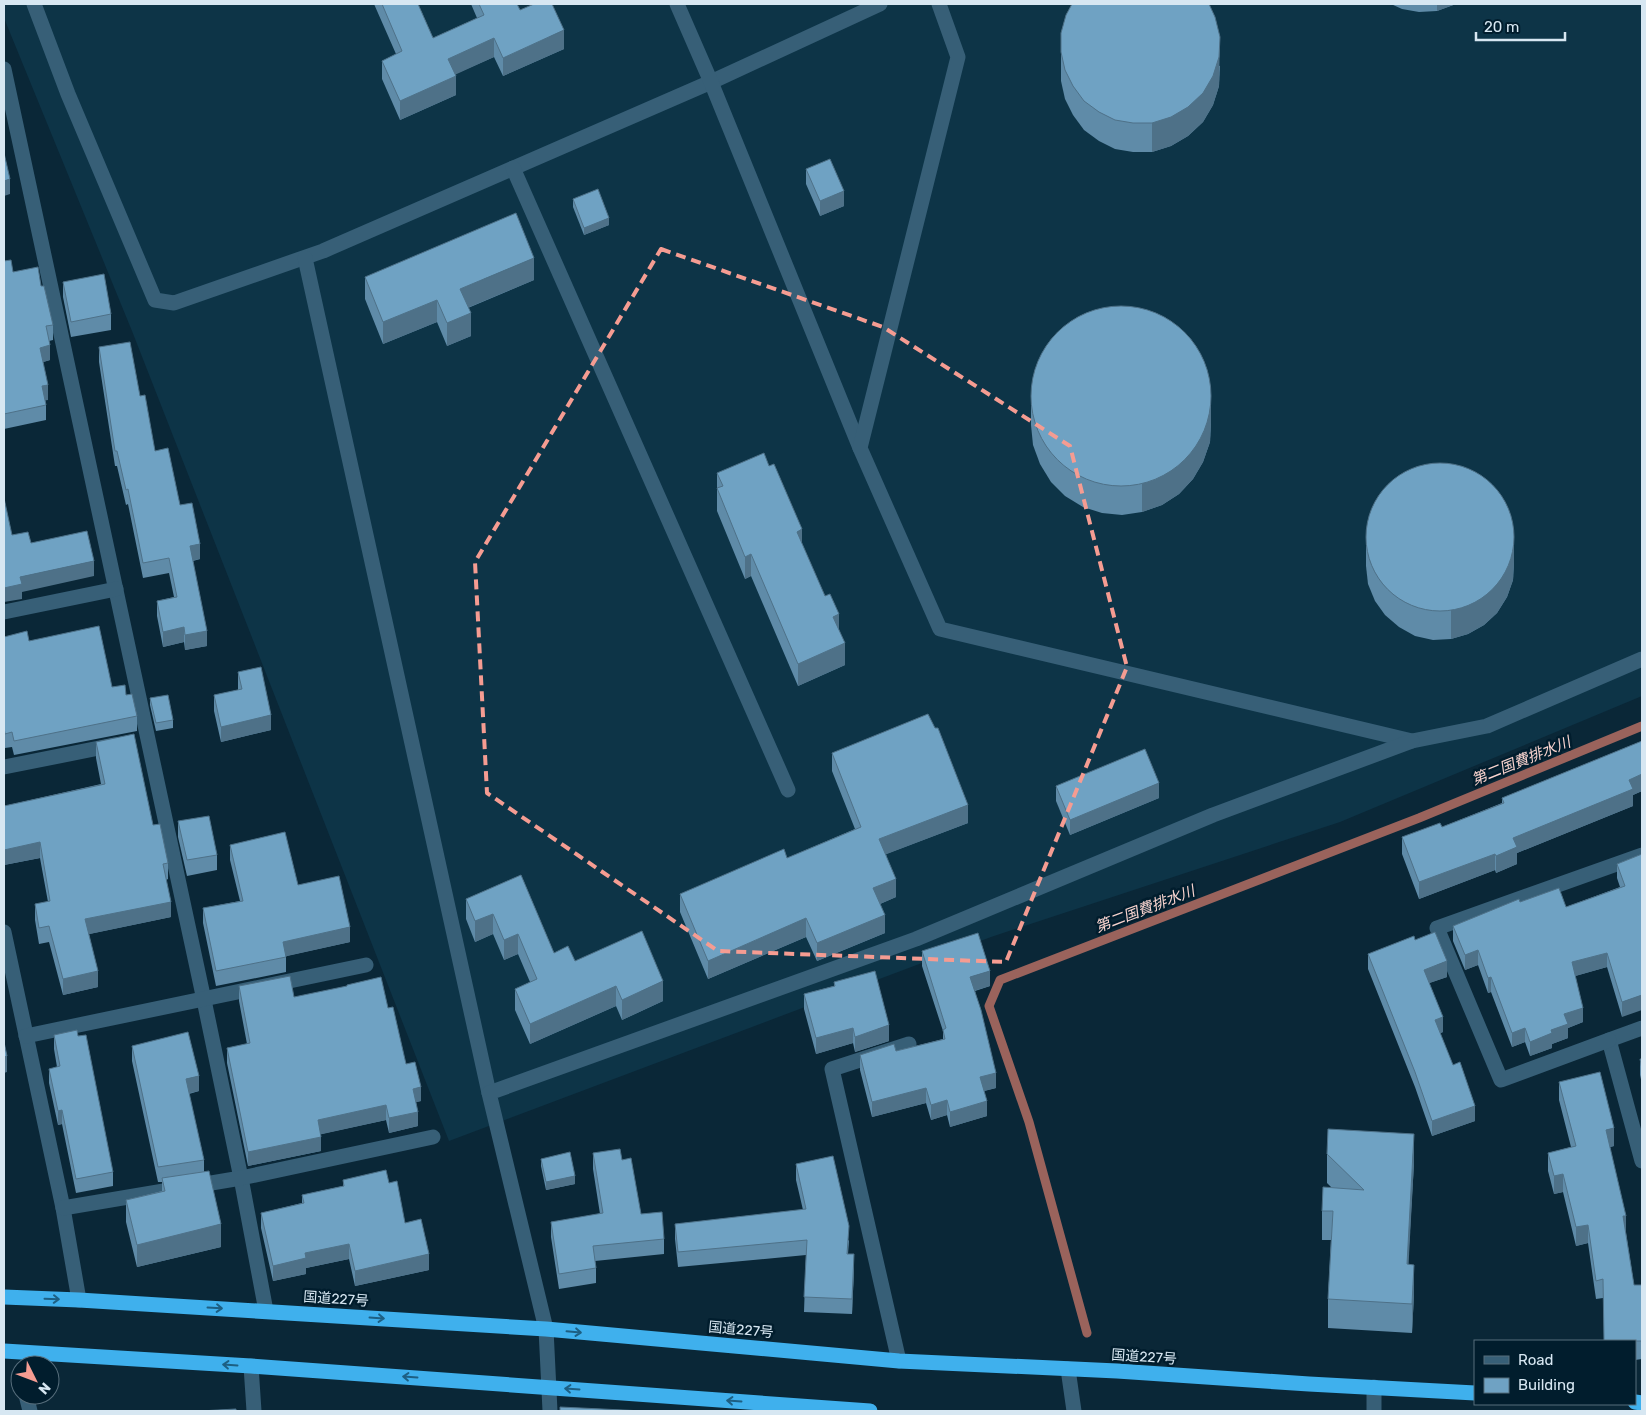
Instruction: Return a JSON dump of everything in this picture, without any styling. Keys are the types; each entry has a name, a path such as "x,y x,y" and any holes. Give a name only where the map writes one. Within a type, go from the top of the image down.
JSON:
{"highway":[{"name":"国道227号","path":"4,1297 546,1329 899,1361 1474,1393"},
{"path":"4,1350 870,1411"}],"street":[{"path":"34,4 68,94 155,300 174,303 305,258 711,82 880,4"},
{"path":"677,4 711,82 860,448 940,629 1412,741"},
{"path":"860,448 958,57 939,4"},
{"path":"4,69 116,589 138,740 204,1000 266,1311"},
{"path":"513,168 788,790"},
{"path":"305,258 489,1093 546,1329 550,1411"},
{"path":"4,612 116,589"},
{"path":"489,1093 916,939 1213,815 1412,741 1487,726 1642,659"},
{"path":"4,767 138,740"},
{"path":"1642,855 1437,928 1501,1080 1642,1028"},
{"path":"4,932 63,1208 79,1300"},
{"path":"26,1036 366,966"},
{"path":"1609,1040 1642,1161"},
{"path":"899,1361 832,1069 909,1044"},
{"path":"63,1208 241,1178 433,1137"},
{"path":"251,1366 254,1411"},
{"path":"1068,1369 1074,1411"},
{"path":"1374,1387 1374,1411"}],"highlighted area":[{"path":"661,249 883,327 1070,446 1127,667 1006,962 718,951 487,793 475,562"}],"shaded area":[{"path":"4,4 1642,4 1642,696 1340,822 991,937 449,1141 132,331 4,18"}],"building":[{"path":"382,4 418,4 433,38 484,15 479,4 517,4 520,10 534,4 552,4 564,30 503,58 494,38 448,59 456,76 400,101 382,61 402,51"},
{"path":"1072,4 1209,4 1215,17 1220,37 1219,57 1213,76 1203,93 1188,107 1171,117 1152,123 1133,123 1115,120 1099,112 1084,101 1073,86 1065,70 1061,52 1061,33 1066,15"},
{"path":"4,153 10,179 4,181"},
{"path":"830,159 844,191 820,201 806,169"},
{"path":"598,189 609,218 584,228 573,199"},
{"path":"516,213 534,258 460,289 471,313 447,323 437,300 383,322 365,277"},
{"path":"11,260 13,272 38,267 41,286 44,286 53,325 46,326 50,345 40,348 48,385 42,386 46,405 4,414 4,261"},
{"path":"104,274 111,314 71,322 63,282"},
{"path":"1112,306 1130,306 1155,313 1171,321 1185,332 1196,346 1204,362 1211,387 1211,405 1204,430 1196,446 1185,460 1171,471 1147,482 1130,486 1112,486 1095,482 1071,471 1051,453 1035,422 1031,405 1031,387 1035,370 1046,346 1064,326 1095,310"},
{"path":"130,342 140,396 145,395 155,451 168,448 180,505 192,503 200,544 190,546 207,631 185,635 184,627 163,632 157,601 177,597 169,558 143,563 128,489 126,490 117,451 115,451 99,347"},
{"path":"764,453 769,466 774,464 802,529 797,532 825,596 830,594 839,614 833,617 845,643 798,664 751,554 745,557 717,488 723,486 717,473"},
{"path":"1440,463 1468,469 1492,485 1508,509 1514,537 1508,565 1492,589 1468,605 1440,611 1412,605 1388,589 1372,565 1366,537 1372,509 1388,485 1412,469"},
{"path":"4,498 12,535 28,532 31,543 87,531 94,561 20,577 22,584 4,588"},
{"path":"99,626 112,687 125,685 126,695 132,694 137,716 14,741 12,732 5,734 4,637 27,631 29,641"},
{"path":"261,667 271,715 221,727 214,695 242,689 238,672"},
{"path":"168,695 173,720 156,723 150,698"},
{"path":"928,714 935,728 938,728 968,805 879,839 896,879 873,888 885,915 817,943 806,918 708,961 680,894 784,849 787,858 861,827 832,753"},
{"path":"134,734 153,825 160,824 168,863 163,864 171,902 85,919 98,971 63,979 49,926 39,928 35,904 50,901 40,842 4,850 4,806 105,784 96,742"},
{"path":"1642,741 1642,774 1629,780 1633,789 1513,838 1517,847 1419,882 1402,837 1440,823 1442,827 1504,803 1502,798"},
{"path":"1145,749 1159,783 1070,820 1056,786"},
{"path":"209,816 217,855 187,860 178,821"},
{"path":"285,832 298,885 339,876 350,927 283,942 286,957 216,971 203,908 243,901 230,845"},
{"path":"1642,854 1642,995 1622,1002 1607,953 1572,962 1583,1008 1564,1014 1568,1024 1551,1030 1552,1033 1530,1042 1525,1028 1512,1033 1491,977 1488,978 1478,950 1465,955 1453,926 1519,899 1520,902 1559,888 1566,907 1625,886 1617,864"},
{"path":"521,875 554,953 568,946 575,961 642,931 663,981 622,1000 616,986 530,1024 515,989 537,979 518,934 504,940 493,914 475,921 466,899"},
{"path":"1435,932 1447,961 1424,970 1443,1017 1435,1020 1453,1065 1460,1062 1475,1106 1432,1121 1415,1072 1368,954 1414,936 1415,940"},
{"path":"978,933 990,971 970,977 981,1010 996,1073 980,1077 987,1101 950,1112 947,1100 931,1105 926,1088 872,1102 860,1055 894,1044 896,1051 945,1039 943,1030 946,1028 922,951"},
{"path":"875,971 889,1025 855,1037 853,1028 816,1038 804,994 835,986 834,982"},
{"path":"290,976 294,997 381,977 388,1008 393,1007 406,1064 415,1062 421,1087 413,1089 418,1112 389,1118 386,1105 318,1120 321,1137 248,1152 227,1048 250,1043 239,986"},
{"path":"77,1030 78,1036 86,1035 113,1172 76,1179 62,1110 58,1111 49,1069 60,1066 54,1035"},
{"path":"188,1032 199,1076 186,1079 204,1160 158,1167 132,1046"},
{"path":"4,1042 7,1056 4,1057"},
{"path":"1600,1072 1614,1128 1606,1130 1626,1216 1623,1216 1634,1285 1642,1285 1642,1341 1604,1340 1603,1279 1596,1281 1588,1225 1576,1227 1563,1174 1554,1176 1548,1153 1576,1146 1559,1082"},
{"path":"1328,1129 1414,1134 1407,1264 1414,1265 1412,1304 1328,1299 1333,1211 1322,1211 1323,1187 1364,1190 1327,1154"},
{"path":"620,1149 622,1160 631,1158 641,1214 662,1212 664,1239 593,1246 596,1268 559,1274 551,1222 603,1213 593,1153"},
{"path":"570,1152 575,1176 546,1182 541,1159"},
{"path":"833,1156 849,1226 847,1254 854,1254 852,1299 804,1297 807,1240 678,1252 675,1224 806,1209 796,1164"},
{"path":"386,1170 389,1183 397,1181 405,1223 421,1219 429,1254 355,1271 349,1244 305,1253 306,1258 273,1266 261,1213 304,1203 302,1195 344,1186 343,1180"},
{"path":"209,1171 221,1224 137,1245 126,1200 165,1191 162,1178"},
{"path":"560,1407 644,1411 560,1411"},
{"path":"236,1409 236,1411 200,1411"}],"waterway":[{"name":"第二国費排水川","path":"1087,1333 1029,1122 989,1006 1000,980 1419,818 1642,726"}]}
